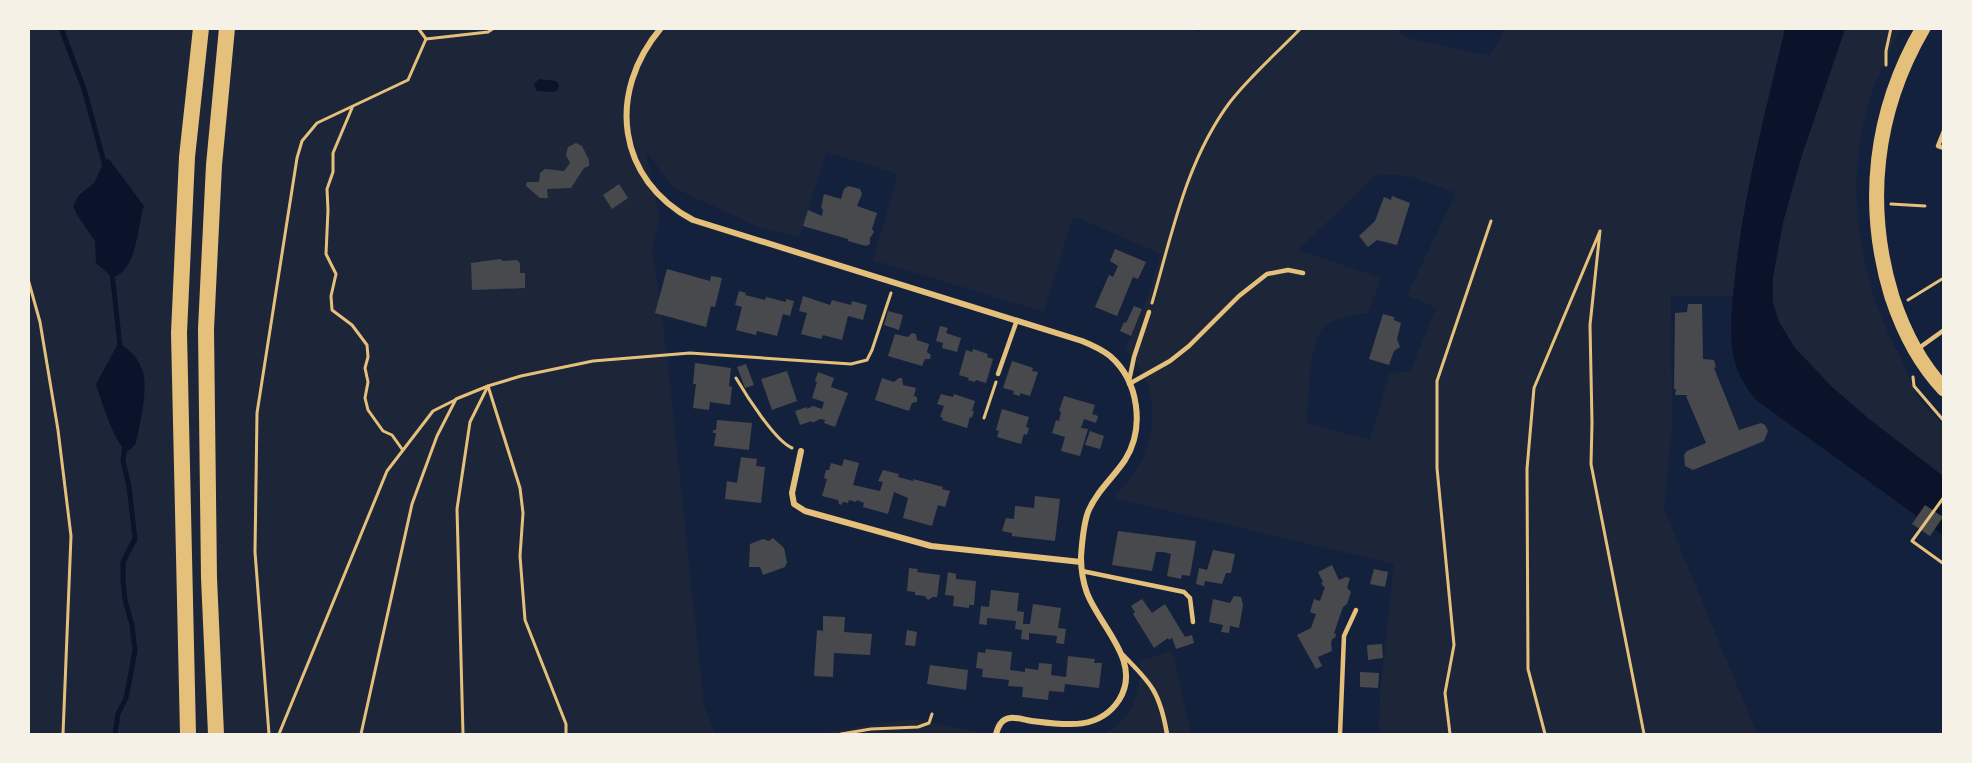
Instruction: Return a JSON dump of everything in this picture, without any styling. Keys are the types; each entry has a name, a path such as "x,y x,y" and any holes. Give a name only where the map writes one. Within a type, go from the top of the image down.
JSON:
{"highway":[{"path":"188,735 179,333 188,157 201,28"},
{"path":"216,735 209,578 206,329 214,165 227,28"}],"main road":[{"path":"1923,28 1914,43 1886,120 1877,164 1876,203 1880,251 1896,308 1916,350 1944,389"}],"street":[{"path":"661,28 642,56 633,78 627,98 627,137 632,154 645,178 677,212 693,220 1082,341 1098,348 1111,358 1122,370 1129,384 1137,412 1133,444 1125,460 1095,498 1082,541 1081,562 1087,594 1121,653 1126,666 1126,681 1118,702 1103,716 1083,724 1063,725 1010,718 1001,723 996,735"},
{"path":"801,451 792,493 794,504 805,511 931,546 1081,562"}],"lane":[{"path":"1944,131 1938,146 1944,148"},
{"path":"1129,384 1170,361 1189,346 1239,296 1267,274 1288,270 1303,273"},
{"path":"1129,384 1134,357 1149,312"},
{"path":"998,374 1017,320"},
{"path":"1916,350 1944,330"},
{"path":"1082,571 1184,592 1190,598 1193,622"},
{"path":"1340,735 1344,636 1356,610"},
{"path":"1121,653 1149,681 1161,706 1167,735"}],"path":[{"path":"418,28 426,39"},
{"path":"426,39 488,32 494,28"},
{"path":"1149,312 1184,188 1208,138 1231,101 1301,28"},
{"path":"269,735 255,552 257,413 297,158 302,141 317,123 408,80 426,39"},
{"path":"353,106 333,153 333,172 327,189 326,254 336,274 331,296 332,310 352,325 367,345 368,357 365,368 368,382 364,398 368,410 383,431 392,435 402,449"},
{"path":"1876,203 1925,206"},
{"path":"1450,735 1445,693 1454,645 1437,468 1437,381 1491,221"},
{"path":"1545,735 1528,669 1527,470 1534,388 1600,231 1590,325 1591,464 1644,735"},
{"path":"28,279 40,322 58,430 71,536 63,735"},
{"path":"1896,308 1942,279"},
{"path":"279,735 387,471 433,411 488,386 521,376 592,361 690,353 851,364 867,360 894,282"},
{"path":"984,418 998,374"},
{"path":"736,378 749,399 785,445 801,451"},
{"path":"463,735 457,509 470,423 488,386"},
{"path":"488,386 520,488 524,513 520,556 525,620 567,724 566,735"},
{"path":"361,735 412,504 437,436 456,399"},
{"path":"1944,497 1912,541 1944,564"},
{"path":"841,735 871,729 918,727 929,723 932,714"}],"shaded area":[{"path":"1189,28 1199,33 1202,28 1395,28 1407,38 1490,56 1505,29 1785,29 1747,195 1733,296 1671,296 1672,424 1664,509 1757,734 1379,734 1380,695 1394,564 1114,498 1139,466 1149,440 1152,416 1150,392 1142,371 1125,349 1141,314 1161,254 1073,216 1044,312 873,260 898,174 826,152 800,237 756,226 672,187 645,149 660,218 652,247 667,357 704,705 715,734 29,734 28,29","holes":["1377,174 1410,176 1456,193 1407,295 1436,308 1410,371 1390,373 1370,440 1307,423 1312,358 1319,335 1324,327 1333,321 1351,315 1368,313 1381,278 1298,250"]},
{"path":"1785,29 1845,29 1802,155 1783,222 1773,277 1773,303 1779,322 1795,348 1832,387 1869,419 1943,476 1943,535 1756,400 1737,369 1732,349 1731,328 1738,254 1755,157"},
{"path":"1845,29 1900,29 1876,81 1866,113 1860,144 1857,207 1866,269 1886,328 1914,391 1943,425 1943,476 1869,419 1832,387 1795,348 1779,322 1773,303 1773,277 1783,223 1802,155"},
{"path":"539,79 556,81 559,85 558,90 537,91 534,84"},
{"path":"109,159 144,206 135,248 127,267 120,274 112,277 96,263 95,241 73,206 78,196 94,183 105,160"},
{"path":"119,342 137,359 144,374 145,383 136,443 127,451 113,431 96,384"},
{"path":"1172,650 1191,734 1100,734 1120,723 1133,705 1139,684 1141,661"},
{"path":"911,719 979,732 978,734 813,734"}],"building":[{"path":"576,143 582,146 589,160 589,166 584,168 571,188 547,189 548,198 540,198 526,186 527,182 539,182 540,173 545,169 564,171 570,163 566,155 568,147"},
{"path":"619,184 628,198 612,209 603,195"},
{"path":"848,186 860,189 862,194 857,206 877,213 870,244 866,246 803,226 808,210 822,216 824,194 841,199 844,189"},
{"path":"1392,196 1410,203 1397,245 1377,240 1368,247 1359,236 1375,221 1384,197 1391,200"},
{"path":"1115,249 1146,262 1138,279 1133,277 1117,316 1095,307 1109,275 1113,277 1118,266 1110,261"},
{"path":"500,259 503,261 517,260 520,263 520,273 525,273 525,288 472,290 471,263"},
{"path":"667,269 710,281 711,276 722,278 715,307 711,306 706,327 655,313"},
{"path":"739,291 746,293 745,295 765,300 766,297 786,302 786,299 794,301 790,316 783,314 777,336 757,331 756,335 736,330 742,307 735,305"},
{"path":"803,296 830,305 832,300 851,305 852,301 867,305 863,320 848,316 842,340 823,335 821,339 801,334 807,313 799,311"},
{"path":"1688,304 1702,304 1703,359 1714,360 1716,367 1714,368 1739,430 1761,423 1768,431 1764,441 1693,470 1685,466 1684,455 1687,451 1706,443 1686,396 1688,395 1675,395 1676,389 1674,389 1675,313 1687,312"},
{"path":"1134,306 1142,309 1131,336 1120,331"},
{"path":"888,311 903,315 899,330 884,325"},
{"path":"1383,314 1394,317 1394,320 1401,323 1397,339 1400,347 1394,351 1389,365 1369,359"},
{"path":"940,326 948,328 946,333 961,338 957,352 942,348 943,343 936,341"},
{"path":"912,333 916,334 917,340 929,344 927,352 931,355 930,359 925,359 922,366 888,356 895,334 908,337"},
{"path":"973,349 988,354 987,357 993,359 986,383 968,380 969,378 959,375 966,350 972,352"},
{"path":"1012,361 1038,372 1030,396 1020,393 1020,396 1013,394 1014,391 1003,388"},
{"path":"695,363 731,368 730,405 710,402 709,410 693,408 696,384 693,384"},
{"path":"746,364 754,385 745,388 737,367"},
{"path":"787,371 797,401 772,410 761,379"},
{"path":"818,372 834,378 831,387 848,393 835,427 820,419 800,425 795,411 813,406 822,409 824,402 812,398"},
{"path":"882,378 894,382 902,378 903,385 916,388 914,396 917,397 917,402 912,403 909,411 875,400"},
{"path":"941,394 953,397 954,394 975,401 972,418 970,417 967,428 942,420 943,418 940,417 944,406 937,404"},
{"path":"1064,396 1095,405 1092,414 1098,416 1096,423 1084,419 1081,428 1088,429 1080,456 1061,451 1065,437 1052,433 1056,420 1059,421 1061,412 1059,411"},
{"path":"1002,409 1029,417 1026,427 1029,428 1027,435 1024,434 1021,444 997,437 999,431 996,430"},
{"path":"717,420 752,423 749,450 714,446 716,433 713,433 713,430 716,430"},
{"path":"1090,431 1104,436 1100,449 1085,445"},
{"path":"741,457 757,459 756,466 765,467 761,503 725,499 727,481 737,483"},
{"path":"844,459 859,463 853,485 880,491 883,482 878,481 883,470 899,474 898,477 943,487 942,489 950,491 945,507 938,505 932,526 903,518 908,498 894,492 888,514 863,507 864,503 857,500 856,502 849,500 848,503 843,502 841,505 838,500 822,496 827,479 824,478 826,470 829,470 831,463 842,466"},
{"path":"1035,496 1060,499 1055,541 1012,536 1012,533 1002,531 1006,518 1014,519 1015,506 1034,508"},
{"path":"1925,505 1943,517 1930,536 1912,524"},
{"path":"1118,531 1196,541 1190,576 1182,575 1181,579 1167,576 1171,554 1163,552 1156,552 1152,571 1112,565"},
{"path":"773,538 784,548 787,562 785,567 763,575 760,567 749,567 750,544 763,539 769,541"},
{"path":"1213,550 1235,554 1231,573 1226,573 1222,584 1205,581 1204,586 1196,584 1199,568 1207,570"},
{"path":"1332,565 1339,580 1350,578 1347,588 1351,592 1334,633 1336,634 1331,643 1332,651 1318,657 1322,666 1316,669 1297,635 1311,628 1316,614 1310,612 1314,599 1320,601 1325,587 1321,583 1323,582 1318,572"},
{"path":"909,568 918,569 917,572 940,575 937,597 928,600 925,596 907,591"},
{"path":"1374,569 1388,572 1385,587 1370,584"},
{"path":"948,572 956,574 956,579 976,581 974,605 969,605 969,608 953,606 954,596 945,595"},
{"path":"991,590 1019,593 1017,611 1024,612 1023,624 1030,624 1033,604 1061,608 1058,628 1066,629 1064,644 1056,643 1057,636 1029,633 1029,640 1021,639 1022,630 1015,629 1016,621 987,618 987,625 979,624 981,606 989,607"},
{"path":"1234,596 1241,597 1243,605 1239,628 1230,626 1229,633 1221,632 1223,625 1209,622 1213,599 1230,603"},
{"path":"1142,599 1152,613 1165,604 1185,637 1192,635 1194,643 1176,649 1172,638 1169,640 1168,638 1154,648 1133,614 1135,612 1131,606"},
{"path":"823,616 845,617 844,632 872,634 870,655 834,653 833,677 814,676 817,630 823,631"},
{"path":"907,630 917,632 915,646 905,645"},
{"path":"1382,644 1383,658 1368,660 1367,645"},
{"path":"986,649 1012,652 1010,670 1025,672 1025,668 1038,670 1039,663 1052,664 1051,675 1066,677 1068,656 1095,659 1094,663 1102,663 1099,688 1065,684 1064,692 1049,691 1048,700 1022,697 1023,687 1008,686 1009,680 982,677 983,669 976,668 978,652 985,653"},
{"path":"930,665 968,670 966,690 927,684"},
{"path":"1360,672 1379,673 1378,688 1360,687"}],"waterway":[{"path":"61,28 84,89 105,166"},
{"path":"112,272 120,346"},
{"path":"115,734 118,714 126,698 135,651 123,581 123,562 135,539 129,486 123,461 125,445"}]}
